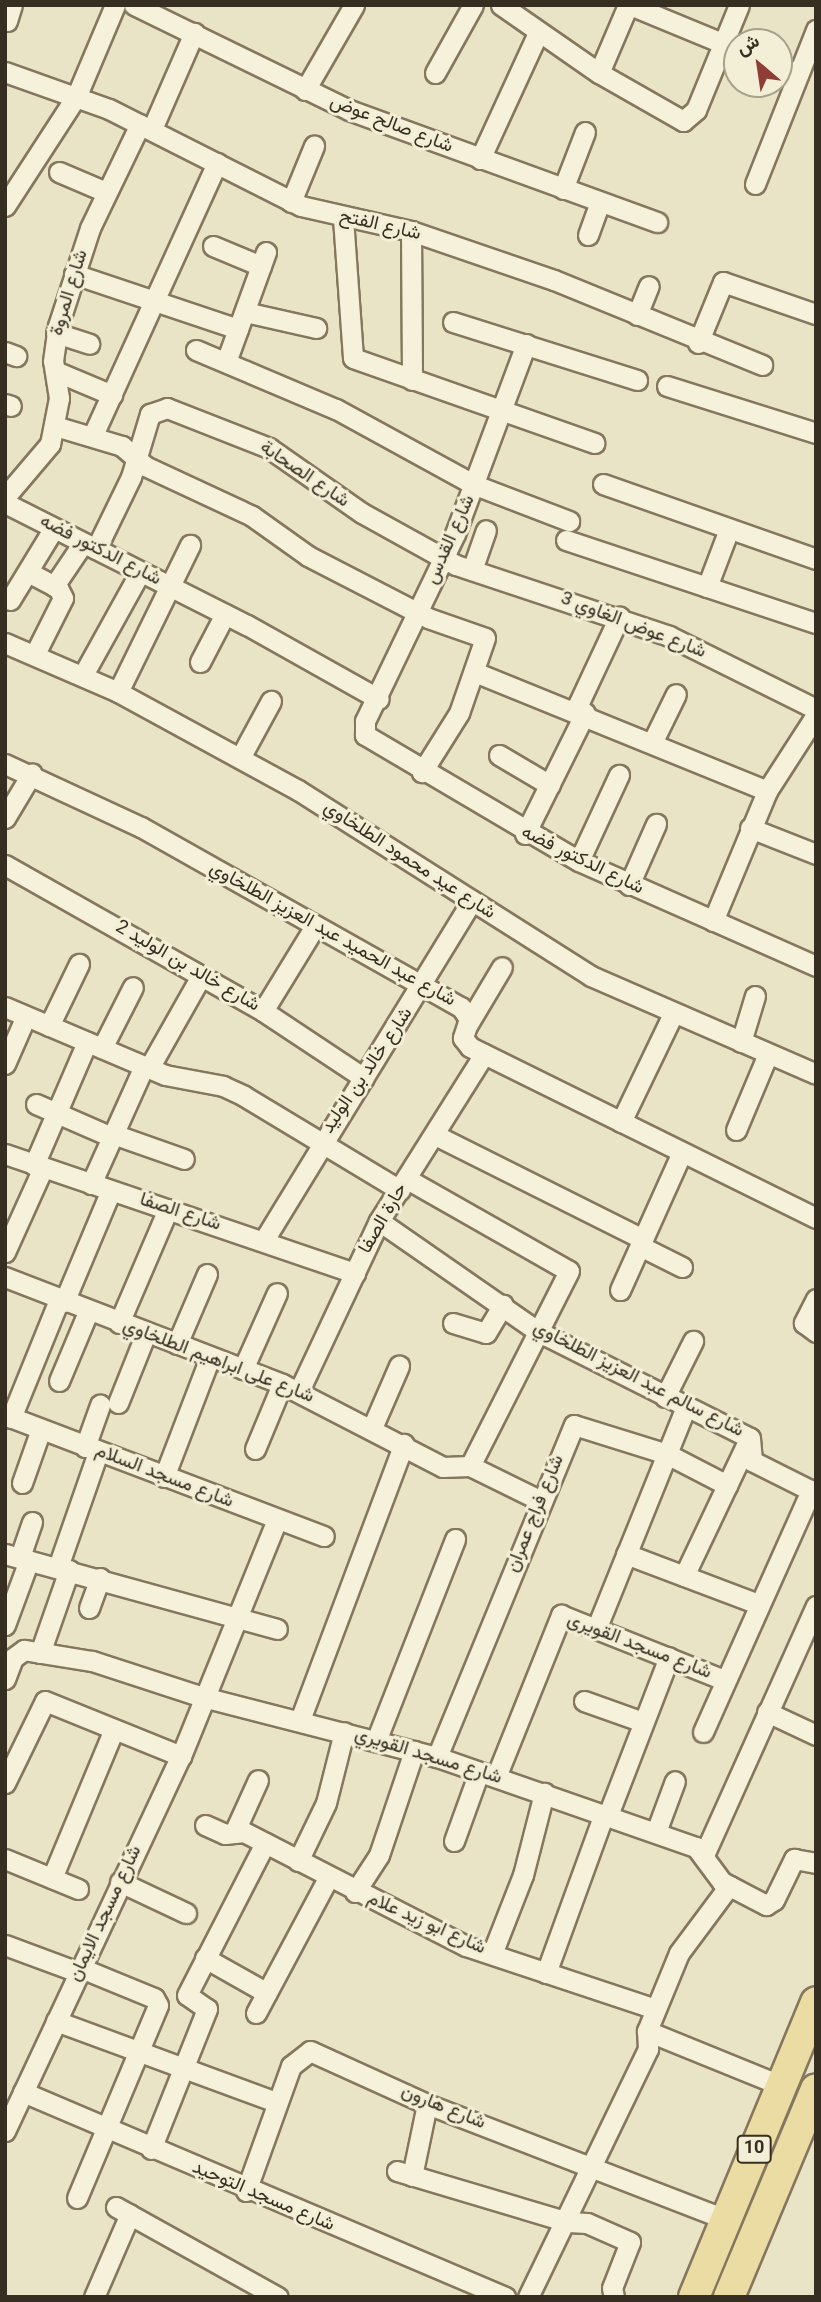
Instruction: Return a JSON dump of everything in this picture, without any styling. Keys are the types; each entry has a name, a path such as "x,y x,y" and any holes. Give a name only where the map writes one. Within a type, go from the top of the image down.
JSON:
{"main road":[{"name":"10","path":"694,2297 816,2002"},
{"name":"10","path":"729,2297 813,2101"}],"street":[{"path":"5,206 77,95 115,5"},
{"name":"شارع صالح عوض","path":"134,5 305,90 480,159 657,222"},
{"path":"305,90 354,5"},
{"path":"435,73 473,5"},
{"path":"501,5 531,20 599,73 678,119 689,119 723,58"},
{"path":"599,73 629,5 723,43"},
{"path":"734,28 739,5"},
{"path":"480,159 531,20"},
{"path":"755,184 816,30"},
{"name":"شارع المروة","path":"9,488 43,456 55,426 56,332 74,274 106,192 146,126 194,33"},
{"name":"شارع الفتح","path":"5,72 77,95 146,126 291,202 343,218 411,232 554,280 698,343 762,365"},
{"path":"793,72 798,74"},
{"path":"564,189 585,132"},
{"path":"291,202 314,146"},
{"path":"93,435 217,163"},
{"path":"59,172 106,192"},
{"path":"587,235 600,202"},
{"path":"343,218 353,358 595,443"},
{"path":"411,232 412,380"},
{"path":"213,246 263,259 226,362"},
{"path":"74,274 154,301 241,321 316,328"},
{"path":"698,343 723,282 816,314"},
{"path":"637,315 649,286"},
{"path":"453,322 638,380"},
{"path":"56,332 89,344"},
{"name":"شارع القدس","path":"363,730 445,557 475,485 526,344"},
{"path":"196,350 336,409 475,485 567,531 708,587 816,623"},
{"path":"55,371 112,395"},
{"path":"667,386 816,433"},
{"name":"شارع الصحابة","path":"136,457 142,430 157,408 216,425 270,448 362,513 445,557"},
{"path":"55,426 93,435 234,506 308,556 419,612 486,640 477,673 422,772"},
{"path":"54,586 89,546 136,457"},
{"path":"603,484 816,559"},
{"name":"شارع الدكتور فضه","path":"5,503 225,614 379,699"},
{"path":"10,600 54,528"},
{"path":"708,587 729,529"},
{"path":"472,570 486,530"},
{"path":"118,692 190,545"},
{"name":"شارع عوض الغاوي 3","path":"445,557 472,570 618,617 694,647 816,709"},
{"path":"28,572 54,586 63,601 36,654"},
{"path":"83,675 140,572"},
{"path":"200,662 225,614"},
{"path":"525,834 550,785 618,617"},
{"name":"شارع عيد محمود الطلخاوي","path":"5,643 36,654 118,692 363,828 560,959 673,1014 816,1074"},
{"path":"477,673 580,711 767,791"},
{"path":"653,741 676,694"},
{"path":"240,758 271,701"},
{"path":"713,922 767,791 816,715"},
{"name":"شارع الدكتور فضه","path":"363,730 371,742 525,834 629,885 816,966"},
{"path":"499,755 550,785"},
{"name":"شارع عبد الحميد عبد العزيز الطلخاوي","path":"5,764 32,773 141,827 465,1010 468,1024 464,1042 484,1054 816,1218"},
{"path":"5,818 32,773"},
{"path":"579,862 620,775"},
{"path":"629,885 656,824"},
{"path":"750,828 816,854"},
{"name":"شارع خالد بن الوليد 2","path":"5,865 263,1011 363,1078"},
{"name":"شارع خالد بن الوليد","path":"264,1240 320,1143 424,986 472,901"},
{"path":"263,1011 315,926"},
{"path":"49,1026 79,964"},
{"path":"468,1024 502,967"},
{"path":"91,1184 147,1067 201,976"},
{"path":"5,1252 57,1113 94,1045 133,987"},
{"path":"741,1042 755,996"},
{"path":"5,1007 147,1067 223,1086 320,1143 568,1265 568,1278 470,1466"},
{"path":"621,1122 673,1014"},
{"path":"5,1064 26,1016"},
{"name":"حارة الصفا","path":"255,1449 355,1273 379,1221 484,1054"},
{"path":"736,1130 768,1054"},
{"path":"36,1104 113,1135 184,1159"},
{"path":"435,1135 642,1242 682,1267"},
{"path":"620,1290 682,1152"},
{"name":"شارع الصفا","path":"5,1154 355,1273"},
{"path":"8,1417 111,1191"},
{"path":"119,1323 168,1209"},
{"name":"شارع سالم عبد العزيز الطلخاوي","path":"379,1221 539,1332 750,1438 752,1461 813,1492"},
{"path":"177,1345 206,1274"},
{"name":"شارع على ابراهيم الطلخاوي","path":"5,1277 88,1312 291,1387 404,1444 443,1467 470,1466 541,1501"},
{"path":"243,1369 277,1293"},
{"path":"812,1331 804,1320 816,1299"},
{"path":"453,1322 486,1334 503,1306"},
{"path":"59,1381 88,1312"},
{"path":"5,1679 18,1653 40,1653 91,1449 109,1404 146,1333"},
{"path":"665,1397 692,1341"},
{"path":"164,1477 210,1357"},
{"path":"372,1428 399,1366"},
{"path":"597,1627 686,1408"},
{"name":"شارع مسجد السلام","path":"8,1417 324,1536"},
{"name":"شارع فراج عمران","path":"437,1758 574,1425 667,1454 727,1485"},
{"path":"22,1483 41,1429"},
{"path":"684,1576 750,1438"},
{"path":"300,1720 404,1444"},
{"path":"703,1732 758,1604 813,1492"},
{"name":"شارع مسجد الايمان","path":"5,2131 15,2103 181,1756 277,1520"},
{"path":"5,1625 13,1557 32,1522"},
{"path":"376,1741 455,1539"},
{"path":"626,1554 758,1604"},
{"path":"13,1557 237,1615 277,1629"},
{"path":"89,1608 100,1578"},
{"path":"704,1855 816,1606"},
{"name":"شارع مسجد القويرى","path":"488,1774 556,1618 568,1615 724,1680"},
{"name":"شارع مسجد القويري","path":"40,1653 92,1661 203,1697 415,1751 606,1814 656,1832 704,1855 714,1875 766,1905 774,1900 794,1859 816,1863"},
{"path":"546,1973 669,1657"},
{"path":"584,1701 643,1723"},
{"path":"7,1772 44,1702 181,1756"},
{"path":"767,1712 816,1735"},
{"path":"52,1878 114,1729"},
{"path":"298,1861 326,1803 344,1732"},
{"path":"355,1892 379,1855 415,1751"},
{"path":"454,1841 488,1774"},
{"path":"234,1833 258,1780"},
{"path":"656,1832 676,1781"},
{"path":"492,1954 523,1875 544,1793"},
{"name":"شارع ابو زيد علام","path":"205,1825 265,1843 355,1892 492,1954 655,2009"},
{"path":"151,2149 208,2008 188,1993 265,1843"},
{"path":"5,1859 78,1889"},
{"path":"256,2013 328,1878"},
{"path":"120,1882 186,1913"},
{"path":"528,2297 596,2166 648,2049 647,2031 655,2009 694,1926 729,1886"},
{"path":"5,1945 79,1970 157,2001 77,2198"},
{"path":"205,1958 267,1993"},
{"path":"56,2021 276,2102"},
{"path":"647,2031 780,2085"},
{"name":"شارع هارون","path":"246,2191 276,2102 294,2060 310,2051 427,2104 596,2166 725,2219"},
{"name":"شارع مسجد التوحيد","path":"15,2103 106,2129 246,2191 505,2297"},
{"path":"427,2104 404,2173 568,2222 587,2223 631,2243 612,2288 614,2297"},
{"path":"94,2297 123,2210 278,2297"}]}
